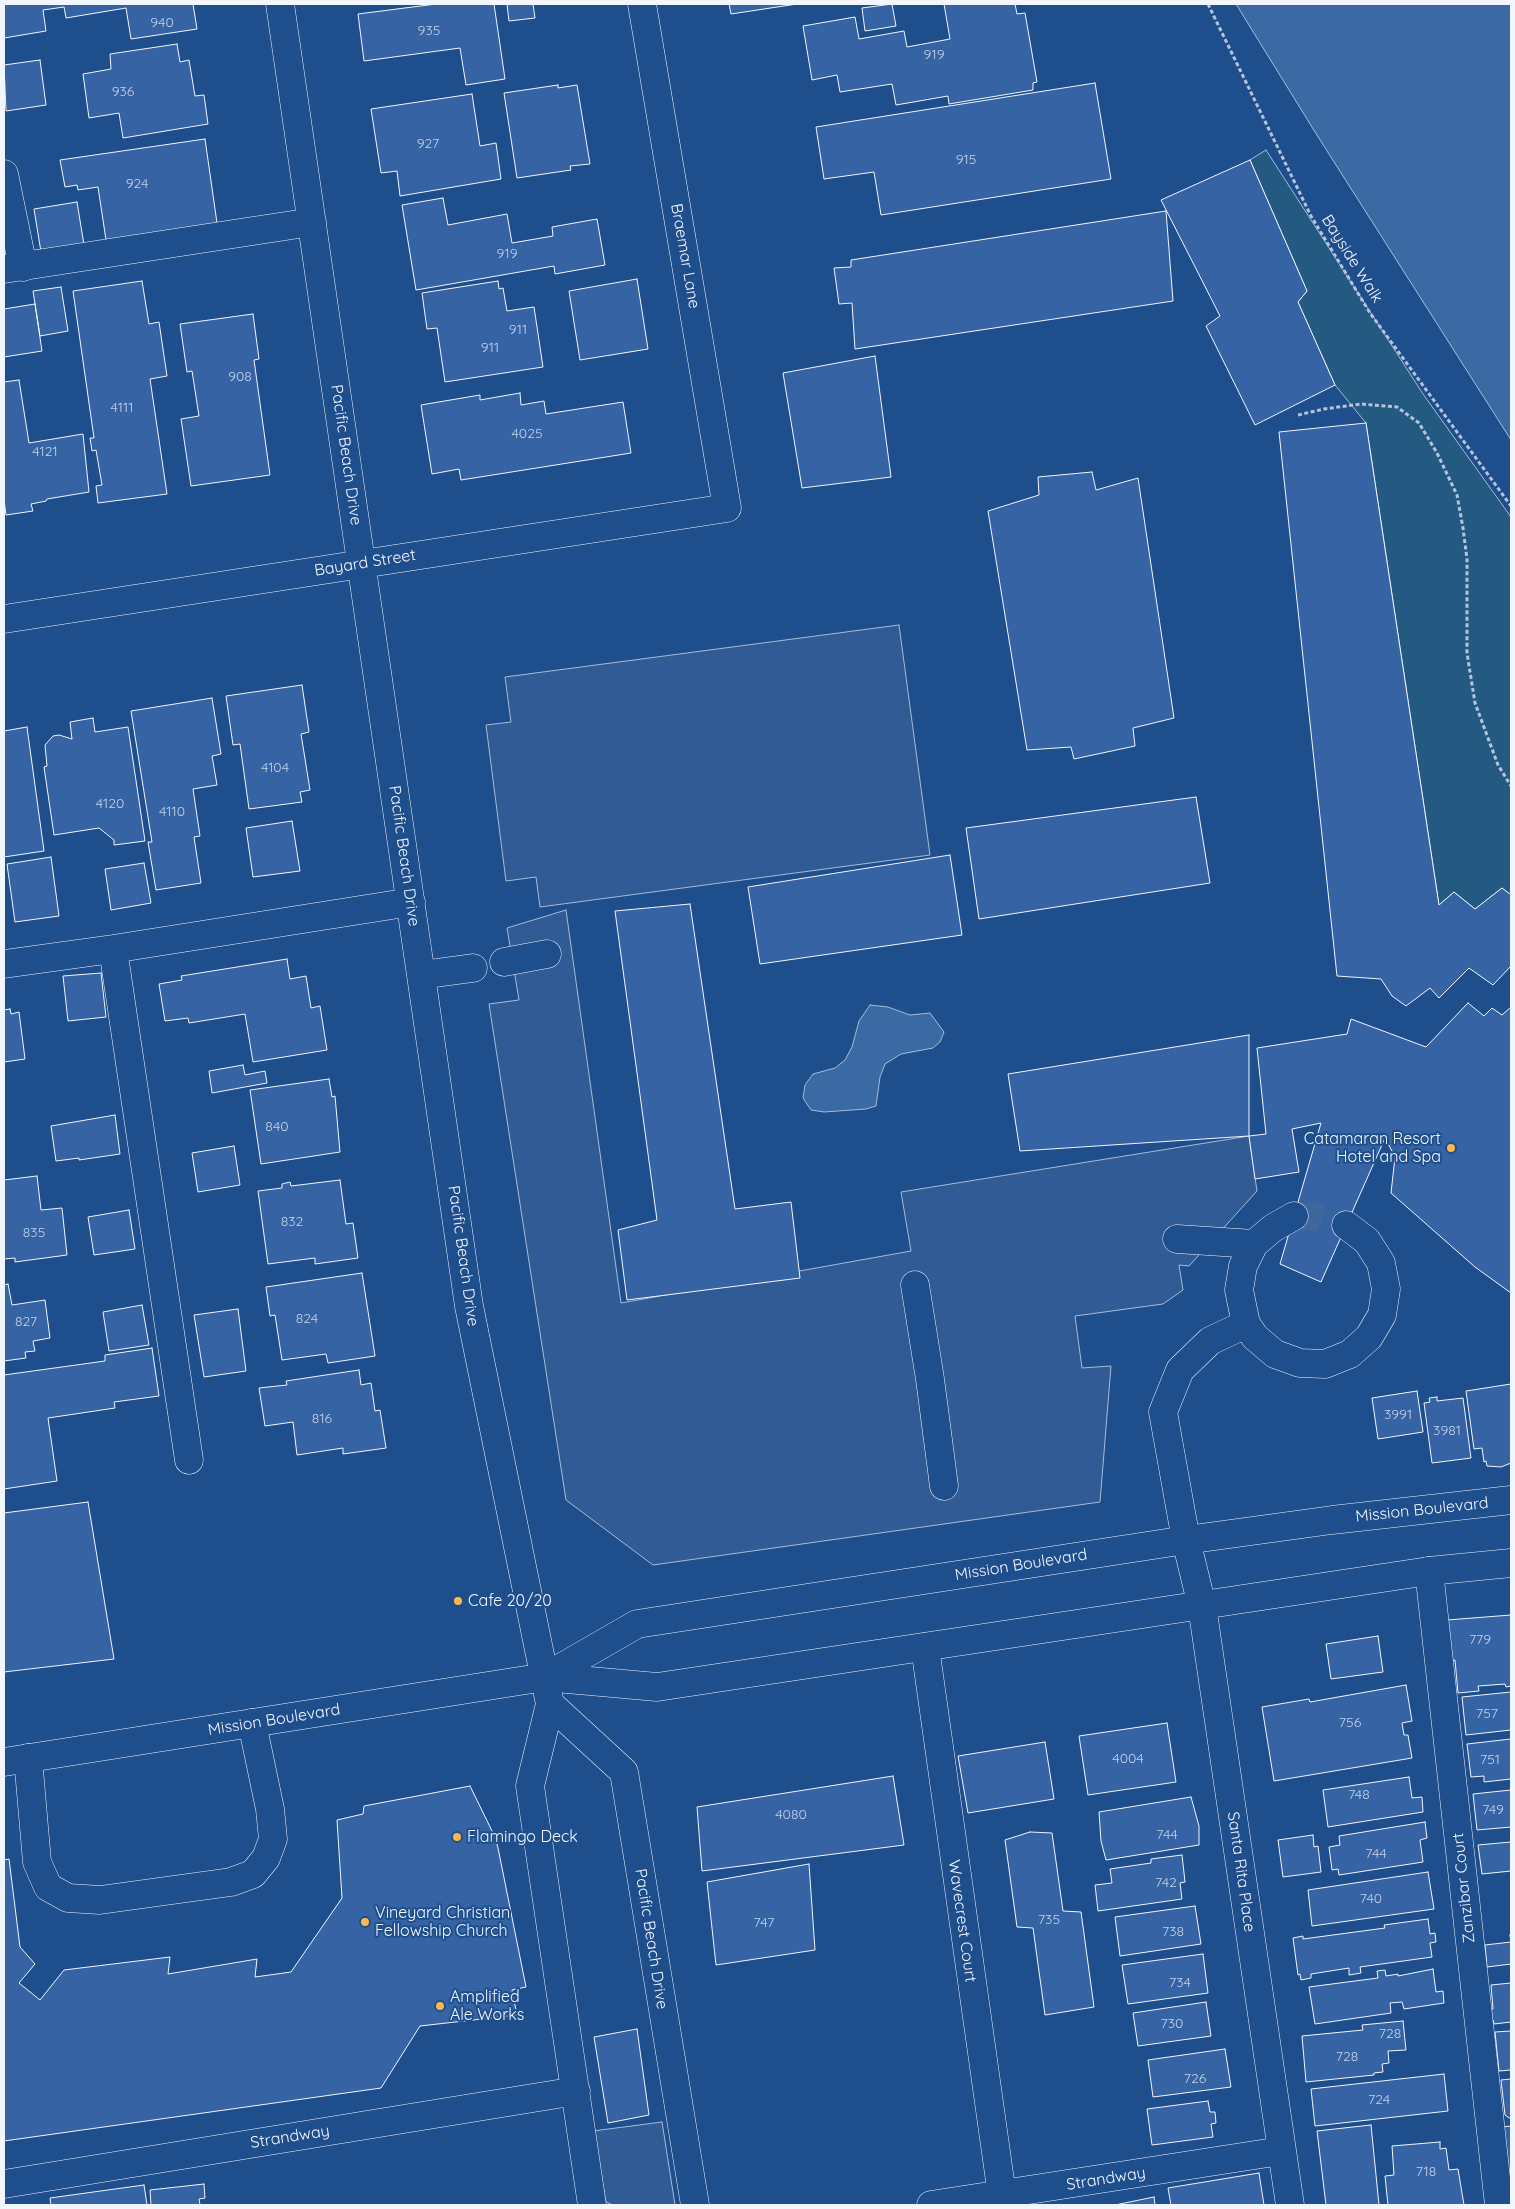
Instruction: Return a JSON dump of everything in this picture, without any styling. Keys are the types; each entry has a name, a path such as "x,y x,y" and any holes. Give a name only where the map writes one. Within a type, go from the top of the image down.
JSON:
{"street":[{"name":"Pacific Beach Drive","path":"280,4 469,1306 550,1704 530,1786 592,2205"},
{"name":"Braemar Lane","path":"642,4 727,508"},
{"path":"4,174 13,268 312,222"},
{"name":"Bayard Street","path":"4,619 727,508"},
{"path":"4,964 113,950 411,902"},
{"path":"113,950 189,1460"},
{"path":"504,962 547,954"},
{"path":"421,975 473,968"},
{"path":"1294,1216 1273,1228 1254,1244 1243,1266 1239,1290 1246,1324 1255,1337 1275,1354 1300,1363 1325,1364 1350,1354 1369,1337 1382,1315 1386,1289 1380,1263 1367,1241 1346,1225"},
{"path":"1177,1239 1254,1244"},
{"path":"915,1285 944,1486"},
{"name":"Santa Rita Place","path":"1246,1324 1210,1341 1180,1370 1163,1412 1186,1540 1202,1606 1290,2205"},
{"name":"Mission Boulevard","path":"545,1677 637,1624 1186,1540 1332,1520 1511,1500"},
{"name":"Mission Boulevard","path":"16,1760 545,1677 657,1686 1429,1571 1511,1563"},
{"name":"Zanzibar Court","path":"1429,1571 1499,2205"},
{"name":"Wavecrest Court","path":"925,1647 1002,2195"},
{"name":"Pacific Beach Drive","path":"550,1704 624,1772 695,2205"},
{"path":"16,1760 37,1862 48,1887 68,1898 100,1900 231,1882 253,1874 266,1858 273,1839 270,1810 252,1723"},
{"name":"Strandway","path":"4,2184 576,2091"},
{"name":"Strandway","path":"931,2205 1282,2151"}],"path":[{"name":"Bayside Walk","path":"1208,4 1311,216 1370,313 1511,506"},
{"path":"1298,416 1324,409 1361,404 1397,407 1419,423 1437,453 1457,495 1463,528 1467,559 1467,653 1475,703 1498,765 1511,786"}],"shaded area":[{"path":"1236,4 1511,4 1511,440 1315,132"},
{"path":"1266,150 1423,394 1511,517 1511,895 1502,888 1475,909 1454,892 1439,905 1366,423 1335,385 1298,302 1307,291 1250,160"},
{"path":"899,625 930,855 540,907 536,877 506,881 486,725 511,722 505,677"},
{"path":"566,910 621,1303 911,1251 901,1192 1249,1136 1257,1191 1189,1266 1179,1265 1183,1290 1163,1304 1075,1316 1082,1368 1111,1366 1100,1502 653,1565 566,1500 489,1004 519,1000 507,928"},
{"path":"870,1005 888,1007 910,1015 930,1013 944,1032 940,1042 933,1048 901,1054 885,1064 880,1077 876,1106 866,1109 824,1112 811,1110 803,1098 805,1085 813,1074 835,1068 845,1060 852,1047 859,1021"},
{"path":"662,2122 675,2205 613,2205 606,2202 593,2131"}],"building":[{"path":"4,4 193,4 197,29 131,39 126,8 66,18 64,7 43,10 46,31 4,38"},
{"path":"436,4 494,4 505,79 466,85 460,48 364,61 358,14"},
{"path":"507,4 533,4 535,18 509,21"},
{"path":"729,4 797,4 731,14"},
{"path":"892,4 896,26 865,31 862,8"},
{"path":"944,4 1015,4 1017,14 1025,13 1037,82 1033,83 1033,90 949,104 948,96 896,105 892,84 840,92 837,75 812,80 803,26 855,17 859,39 904,31 907,47 950,39"},
{"path":"177,44 180,62 189,60 195,96 204,95 208,124 123,138 119,113 89,118 83,74 111,69 110,54"},
{"path":"40,60 46,105 6,111 4,65"},
{"path":"1095,83 1111,179 881,215 874,172 824,179 816,127"},
{"path":"558,85 558,88 577,85 590,164 570,166 571,170 517,178 504,93"},
{"path":"472,94 480,146 496,143 501,179 400,196 397,171 381,173 371,109"},
{"path":"205,139 217,223 106,240 98,187 78,190 77,185 65,187 60,160"},
{"path":"1250,160 1307,291 1298,302 1335,385 1255,425 1206,326 1220,316 1161,200"},
{"path":"443,198 448,225 507,214 512,243 553,236 552,227 597,219 605,265 555,274 554,266 416,290 402,205"},
{"path":"77,202 84,245 41,252 34,209"},
{"path":"1166,211 1173,301 855,349 852,303 839,304 834,268 851,267 851,260"},
{"path":"637,279 648,349 580,360 569,291"},
{"path":"142,281 149,324 159,322 167,376 150,379 167,494 98,503 96,486 102,485 96,450 92,451 90,438 94,438 73,291"},
{"path":"498,281 499,289 503,288 507,311 534,307 543,367 445,382 437,328 427,329 422,293"},
{"path":"61,287 68,331 40,336 33,291"},
{"path":"35,304 42,351 4,357 4,309"},
{"path":"253,314 259,359 254,360 270,475 191,486 181,419 199,416 192,371 187,372 180,324"},
{"path":"875,356 891,477 802,488 783,373"},
{"path":"19,380 29,443 83,434 89,492 47,499 46,501 31,504 33,511 6,515 4,500 4,382"},
{"path":"520,393 521,405 544,401 546,414 623,402 631,453 461,480 459,469 432,474 421,405 480,395 480,400"},
{"path":"1366,423 1439,905 1454,892 1475,909 1502,888 1511,895 1511,966 1493,985 1469,968 1439,998 1430,988 1406,1006 1392,996 1381,979 1337,976 1279,432"},
{"path":"1092,472 1096,490 1138,478 1174,718 1133,728 1135,746 1074,759 1071,747 1027,750 988,511 1039,495 1038,477"},
{"path":"302,685 309,732 301,734 310,790 300,792 302,802 249,809 240,744 233,745 226,696"},
{"path":"212,698 221,754 212,756 217,785 193,789 200,836 194,837 201,883 156,890 148,842 152,842 131,711"},
{"path":"93,718 95,732 128,727 145,841 114,845 114,840 99,828 54,835 44,767 47,766 45,745 53,736 59,735 72,739 70,722"},
{"path":"27,727 44,851 4,857 4,731"},
{"path":"1196,797 1210,883 979,919 966,828"},
{"path":"292,821 300,871 253,877 246,828"},
{"path":"950,855 962,935 760,964 748,887"},
{"path":"51,857 59,916 15,922 7,864"},
{"path":"144,863 151,903 111,910 105,869"},
{"path":"690,904 735,1209 791,1202 800,1278 627,1300 618,1230 657,1220 615,911"},
{"path":"287,959 290,979 306,976 311,1008 320,1006 327,1050 253,1062 245,1014 189,1023 188,1018 165,1021 159,984 182,980 181,976"},
{"path":"101,973 106,1017 68,1021 63,976"},
{"name":"Catamaran Resort Hotel and Spa","path":"1468,1003 1484,1016 1492,1008 1502,1015 1511,1007 1511,1293 1475,1267 1391,1193 1395,1157 1385,1138 1321,1282 1280,1264 1321,1123 1292,1129 1299,1172 1255,1179 1249,1136 1266,1134 1257,1048 1347,1034 1351,1019 1426,1047"},
{"path":"10,1009 11,1014 19,1012 25,1059 4,1062 4,1010"},
{"path":"1249,1035 1249,1136 1020,1151 1008,1074"},
{"path":"243,1065 245,1075 265,1071 267,1083 212,1093 209,1071"},
{"path":"329,1079 332,1097 335,1096 340,1152 261,1164 250,1090"},
{"path":"115,1115 120,1154 79,1160 79,1158 56,1161 51,1126"},
{"path":"234,1146 240,1185 198,1192 192,1153"},
{"path":"37,1176 41,1210 62,1208 67,1255 15,1262 15,1258 4,1259 4,1180"},
{"path":"340,1180 346,1224 353,1223 358,1258 315,1264 315,1258 268,1264 258,1191 282,1188 282,1184 290,1182 291,1186"},
{"path":"129,1210 135,1249 94,1255 88,1217"},
{"path":"362,1273 375,1356 328,1363 326,1354 282,1360 275,1315 270,1316 266,1287"},
{"path":"8,1284 12,1305 45,1300 50,1338 33,1341 35,1351 25,1352 26,1358 4,1361 4,1285"},
{"path":"142,1305 149,1345 109,1351 103,1312"},
{"path":"238,1309 246,1371 204,1377 194,1315"},
{"path":"152,1348 159,1396 114,1402 115,1408 48,1418 57,1481 4,1489 4,1375 105,1361 105,1355"},
{"path":"359,1370 361,1385 371,1383 375,1411 380,1410 386,1448 343,1454 343,1448 297,1455 293,1422 265,1426 259,1388 287,1385 286,1381"},
{"path":"1511,1384 1511,1463 1501,1467 1487,1466 1486,1461 1484,1462 1482,1448 1474,1449 1466,1391"},
{"path":"1417,1391 1423,1432 1378,1439 1372,1398"},
{"path":"1437,1397 1437,1401 1463,1398 1471,1458 1432,1463 1424,1403 1430,1402 1429,1398"},
{"path":"88,1502 114,1659 4,1672 4,1513"},
{"path":"1511,1615 1511,1686 1506,1687 1505,1684 1478,1686 1479,1691 1458,1693 1455,1660 1451,1661 1447,1620"},
{"path":"1378,1636 1383,1672 1331,1679 1326,1644"},
{"path":"1406,1685 1412,1721 1402,1723 1404,1735 1408,1735 1412,1758 1274,1781 1262,1707 1309,1699 1310,1702"},
{"path":"1511,1692 1511,1730 1466,1735 1462,1697"},
{"path":"1167,1723 1176,1782 1088,1795 1079,1736"},
{"path":"1511,1739 1511,1779 1484,1782 1484,1776 1471,1777 1467,1744"},
{"path":"1045,1742 1054,1799 968,1813 958,1756"},
{"path":"893,1776 904,1845 702,1871 697,1807"},
{"path":"1409,1777 1412,1798 1422,1797 1423,1812 1328,1827 1323,1790"},
{"path":"470,1786 495,1837 498,1848 526,1987 512,1990 517,2015 420,2026 381,2088 4,2141 4,1860 9,1859 20,1947 35,1964 19,1983 40,2000 64,1970 170,1957 168,1974 257,1959 255,1977 291,1972 342,1898 337,1820 363,1814 364,1806"},
{"path":"1511,1790 1511,1827 1477,1830 1473,1794"},
{"path":"1191,1797 1199,1826 1199,1845 1106,1860 1101,1841 1099,1812"},
{"path":"1425,1822 1427,1838 1420,1840 1423,1862 1339,1875 1338,1869 1332,1870 1329,1847 1340,1845 1339,1836"},
{"path":"1030,1832 1052,1833 1063,1911 1081,1912 1094,2007 1045,2015 1033,1928 1017,1927 1005,1840"},
{"path":"1313,1835 1314,1847 1318,1846 1321,1872 1283,1877 1278,1840"},
{"path":"1511,1842 1511,1871 1482,1874 1478,1845"},
{"path":"1182,1855 1185,1882 1180,1883 1182,1899 1098,1911 1095,1885 1112,1883 1110,1869 1151,1863 1151,1859"},
{"path":"809,1864 815,1950 716,1965 707,1882"},
{"path":"1428,1872 1434,1909 1312,1926 1308,1890"},
{"path":"1195,1906 1201,1944 1120,1956 1115,1917"},
{"path":"1428,1919 1430,1934 1435,1933 1436,1942 1430,1943 1432,1957 1360,1967 1361,1973 1349,1975 1349,1968 1311,1974 1311,1978 1301,1980 1300,1974 1298,1975 1293,1938 1303,1936 1303,1939 1385,1928 1384,1925"},
{"path":"1511,1942 1511,1964 1487,1967 1485,1945"},
{"path":"1203,1954 1208,1993 1128,2004 1122,1965"},
{"path":"1433,1969 1436,1992 1443,1991 1444,2003 1404,2009 1402,2002 1390,2003 1391,2013 1315,2024 1309,1987 1378,1978 1377,1971 1385,1970 1386,1976 1398,1974 1398,1976"},
{"path":"1511,1983 1511,2022 1494,2024 1493,2020 1489,2020 1488,2010 1493,2009 1491,1985"},
{"path":"1206,2002 1211,2036 1138,2046 1133,2013"},
{"path":"1403,2021 1406,2050 1388,2051 1389,2063 1382,2064 1383,2072 1374,2073 1374,2075 1306,2082 1302,2036 1363,2030 1362,2025"},
{"path":"637,2029 649,2115 608,2123 594,2037"},
{"path":"1511,2031 1511,2070 1499,2071 1495,2032"},
{"path":"1225,2049 1231,2087 1153,2097 1148,2060"},
{"path":"1444,2074 1448,2111 1315,2126 1311,2089"},
{"path":"1511,2079 1511,2118 1509,2118 1505,2115 1501,2080"},
{"path":"1208,2101 1210,2112 1215,2112 1216,2123 1211,2124 1213,2137 1152,2145 1147,2109"},
{"path":"1371,2125 1379,2205 1326,2205 1317,2131"},
{"path":"1511,2126 1511,2170 1506,2171 1502,2127"},
{"path":"1440,2142 1440,2149 1446,2148 1449,2170 1458,2169 1464,2205 1388,2205 1385,2176 1394,2175 1392,2146"},
{"path":"1259,2173 1264,2205 1171,2205 1168,2188"},
{"path":"204,2184 205,2198 199,2199 200,2205 151,2205 150,2190"},
{"path":"144,2185 147,2205 51,2205 50,2198"},
{"path":"1154,2197 1155,2205 1115,2205"}],"tunnel":[{"path":"1294,1216 1319,1217 1346,1225"}],"place":[{"name":"Catamaran Resort Hotel and Spa","path":"1451,1148"},
{"name":"Cafe 20/20","path":"458,1601"},
{"name":"Flamingo Deck","path":"457,1837"},
{"name":"Vineyard Christian Fellowship Church","path":"365,1922"},
{"name":"Amplified Ale Works","path":"440,2006"}]}
